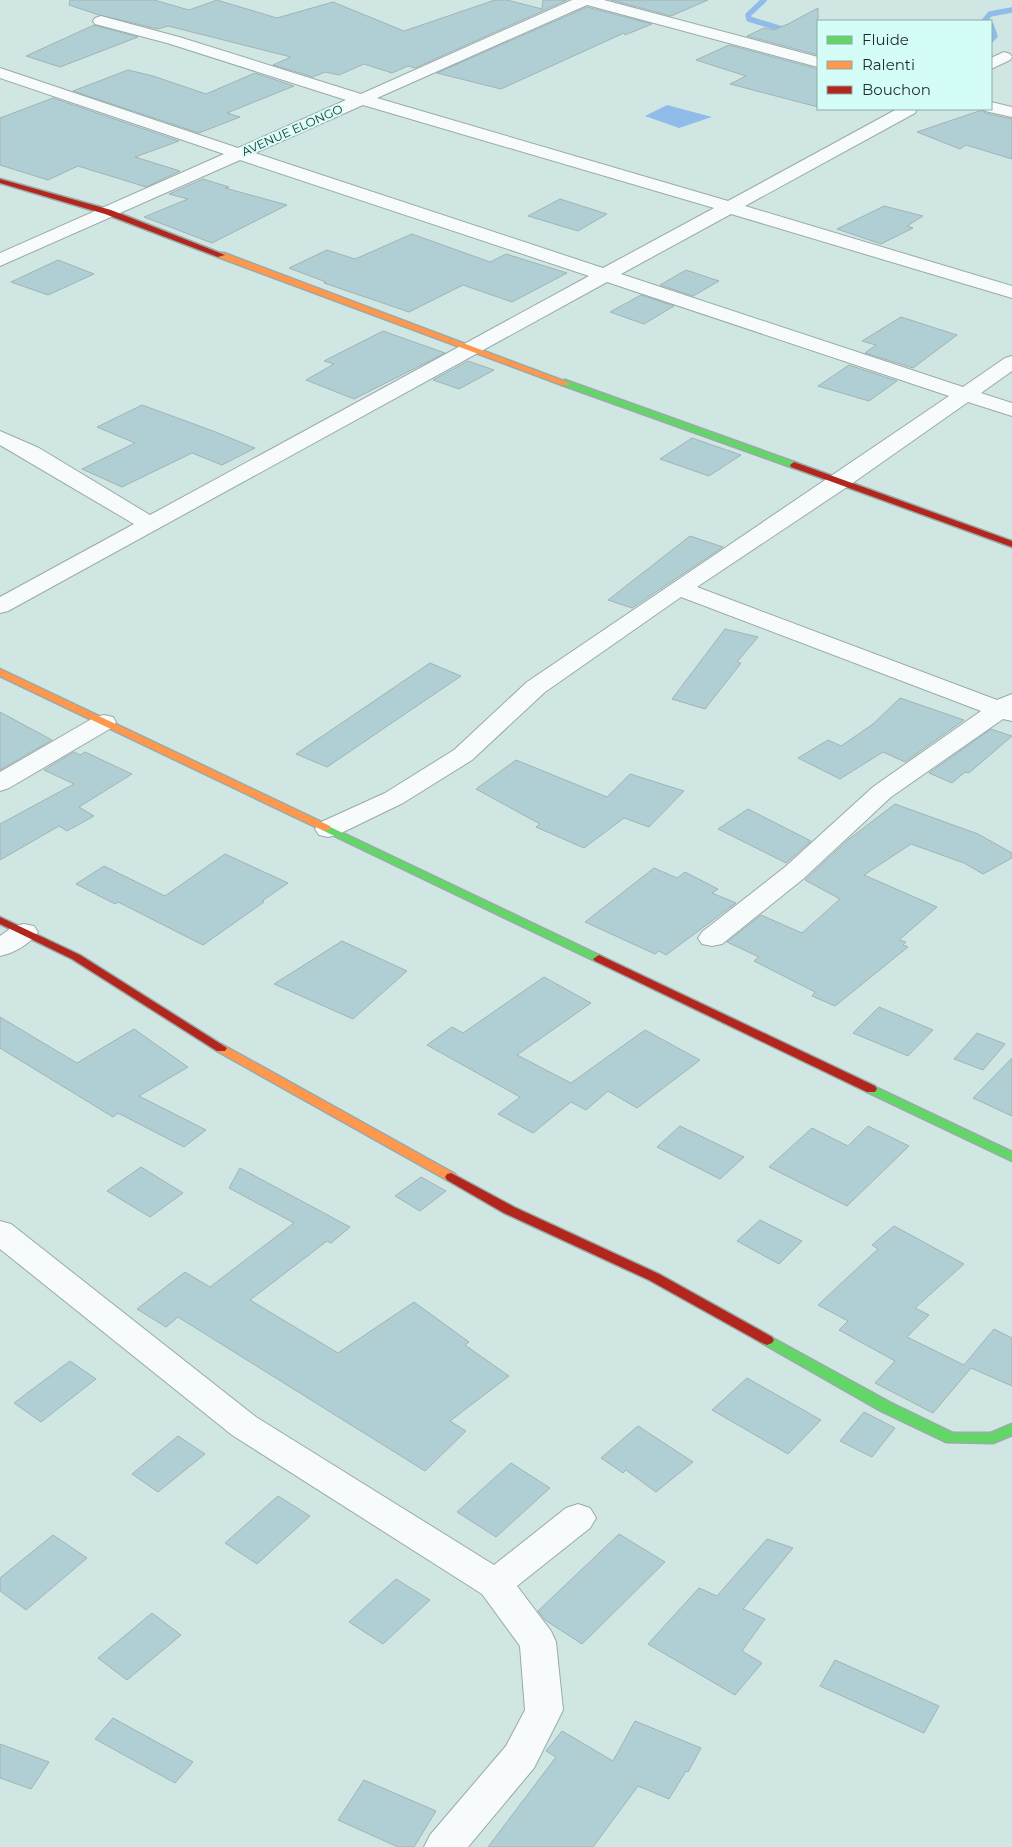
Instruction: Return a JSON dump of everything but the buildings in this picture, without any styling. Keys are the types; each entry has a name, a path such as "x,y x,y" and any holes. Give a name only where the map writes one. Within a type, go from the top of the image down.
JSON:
{"street":[{"path":"585,0 817,62"},
{"name":"AVENUE ELONGO","path":"0,260 585,0"},
{"path":"101,21 174,40 361,99 589,165 1012,292"},
{"path":"0,72 238,154 1012,410"},
{"path":"992,107 1012,112"},
{"path":"0,606 907,110"},
{"path":"0,182 108,212 470,349 1012,544"},
{"path":"328,829 394,798 463,755 536,688 679,588 839,482 1012,362"},
{"path":"0,437 31,453 150,524"},
{"path":"679,588 1008,708"},
{"path":"0,672 1012,1156"},
{"path":"712,938 814,855 882,792 1008,708"},
{"path":"0,784 104,722"},
{"path":"0,948 12,926 76,957 231,1055 509,1210 654,1277 886,1407 951,1438 993,1438 1012,1429"},
{"path":"0,1232 244,1426 495,1584 538,1642 544,1710 520,1757 444,1847"},
{"path":"495,1584 578,1518"}],"water":[{"path":"667,105 712,117 679,128 645,116"}],"waterway":[{"path":"764,0 748,15 749,19 788,31"},
{"path":"985,20 990,14 1012,10"},
{"path":"992,28 995,36 992,39"}],"traffic: fast":[{"path":"565,383 794,465"},
{"path":"326,828 599,959"},
{"path":"871,1089 1012,1157"},
{"path":"767,1340 886,1407 951,1438 993,1438 1012,1429"}],"traffic: slow":[{"path":"221,255 565,383"},
{"path":"0,672 326,828"},
{"path":"221,1048 451,1177"}],"traffic: jam":[{"path":"0,181 108,212 221,255"},
{"path":"794,465 1012,544"},
{"path":"0,920 76,957 221,1048"},
{"path":"599,959 871,1089"},
{"path":"451,1177 509,1210 654,1277 767,1340"}]}
